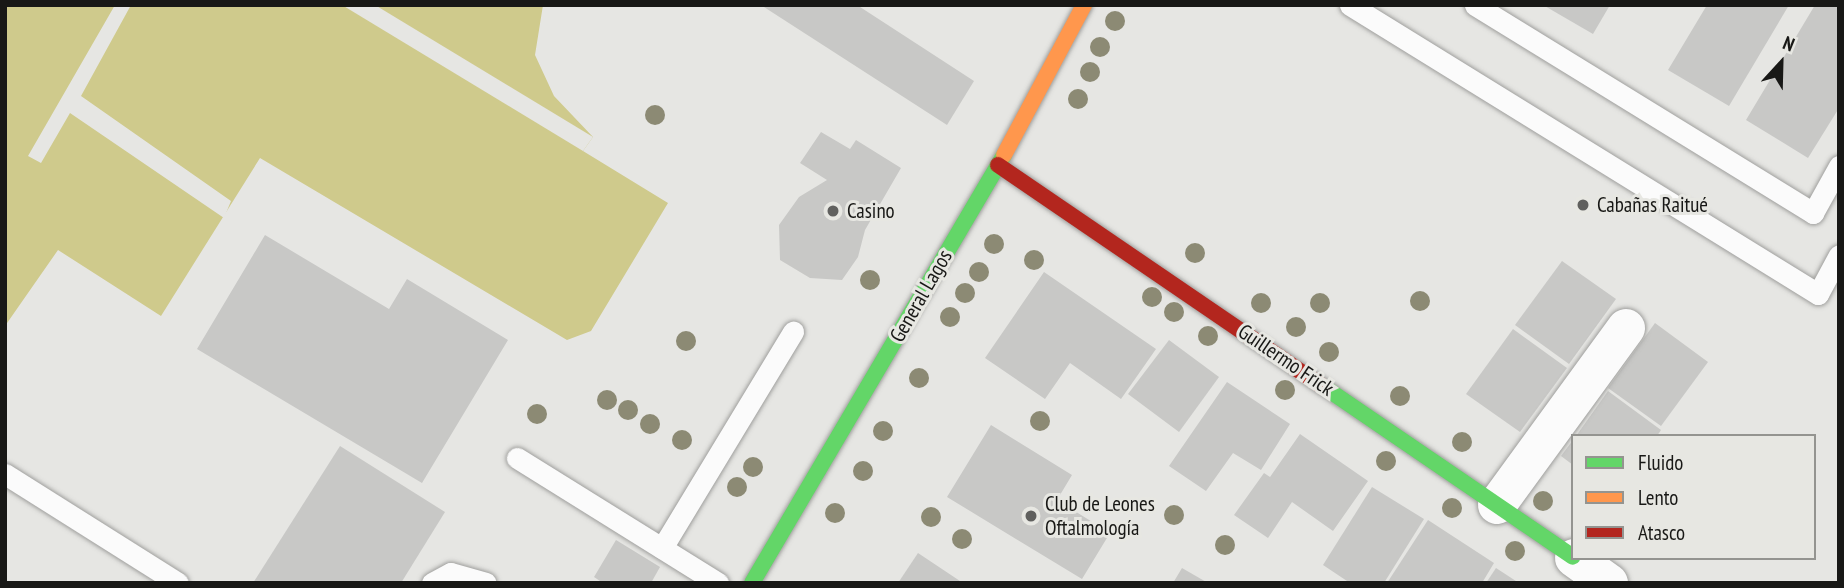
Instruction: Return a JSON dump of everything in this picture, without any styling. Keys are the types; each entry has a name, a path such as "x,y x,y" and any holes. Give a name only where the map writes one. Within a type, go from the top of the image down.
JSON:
{"street":[{"name":"General Lagos","path":"752,583 998,165 1084,5"},
{"name":"Guillermo Frick","path":"998,165 1571,557"},
{"path":"1497,505 1626,328"},
{"name":"Guillermo Frick","path":"1576,560 1609,583"}],"lane":[{"path":"1350,5 1818,295 1839,255"},
{"path":"1475,5 1814,213 1839,166"},
{"path":"662,548 793,332"},
{"path":"517,458 718,583"},
{"path":"5,474 178,583"},
{"path":"432,583 451,573 486,583"}],"shaded area":[{"path":"5,5 543,5 535,55 554,96 593,137 583,151 668,203 591,331 567,340 260,158 161,316 58,250 5,326"}],"pier":[{"path":"115,5 131,5 81,96 231,201 224,218 70,113 41,163 28,156"},
{"path":"342,5 375,5 593,137 583,151"}],"building":[{"path":"761,5 857,5 974,81 947,125"},
{"path":"1543,5 1610,5 1593,34"},
{"path":"1707,5 1789,5 1729,106 1668,70"},
{"path":"1815,5 1839,5 1839,108 1808,158 1746,120"},
{"name":"Casino","path":"821,132 850,149 856,140 901,168 865,230 858,257 842,280 810,278 780,260 779,225 799,197 827,180 800,163"},
{"path":"265,235 389,309 407,279 508,340 422,483 197,349"},
{"path":"1562,261 1616,299 1569,364 1515,325"},
{"path":"1044,272 1156,349 1121,399 1070,363 1045,399 985,358"},
{"path":"1655,323 1708,362 1661,426 1608,388"},
{"path":"1513,329 1567,368 1520,432 1466,394"},
{"path":"1169,340 1219,377 1179,432 1128,394"},
{"path":"1227,382 1290,424 1261,470 1233,453 1206,491 1169,466"},
{"path":"1608,391 1661,430 1658,434 1577,434"},
{"name":"Club de Leones Oftalmología","path":"991,425 1072,475 1057,500 1110,533 1082,579 947,497"},
{"path":"1300,434 1368,481 1333,531 1292,502 1268,538 1234,515 1264,473 1270,477"},
{"path":"1571,443 1571,464 1561,456"},
{"path":"340,446 445,512 401,583 253,583"},
{"path":"1372,487 1424,519 1384,583 1350,583 1323,565"},
{"path":"1428,520 1494,563 1482,583 1387,583"},
{"path":"616,540 660,567 651,583 603,583 594,577"},
{"path":"918,553 963,583 898,583"},
{"path":"1182,568 1208,583 1173,583"},
{"path":"1496,568 1519,583 1486,583"}],"traffic: fast":[{"path":"752,583 1004,155"},
{"path":"1324,387 1571,556"}],"traffic: slow":[{"path":"1004,155 1084,5"}],"traffic: jam":[{"path":"998,165 1324,387"}],"place":[{"name":"Cabañas Raitué","path":"1583,205"},
{"name":"Casino","path":"833,211"},
{"name":"Club de Leones Oftalmología","path":"1031,516"}]}
